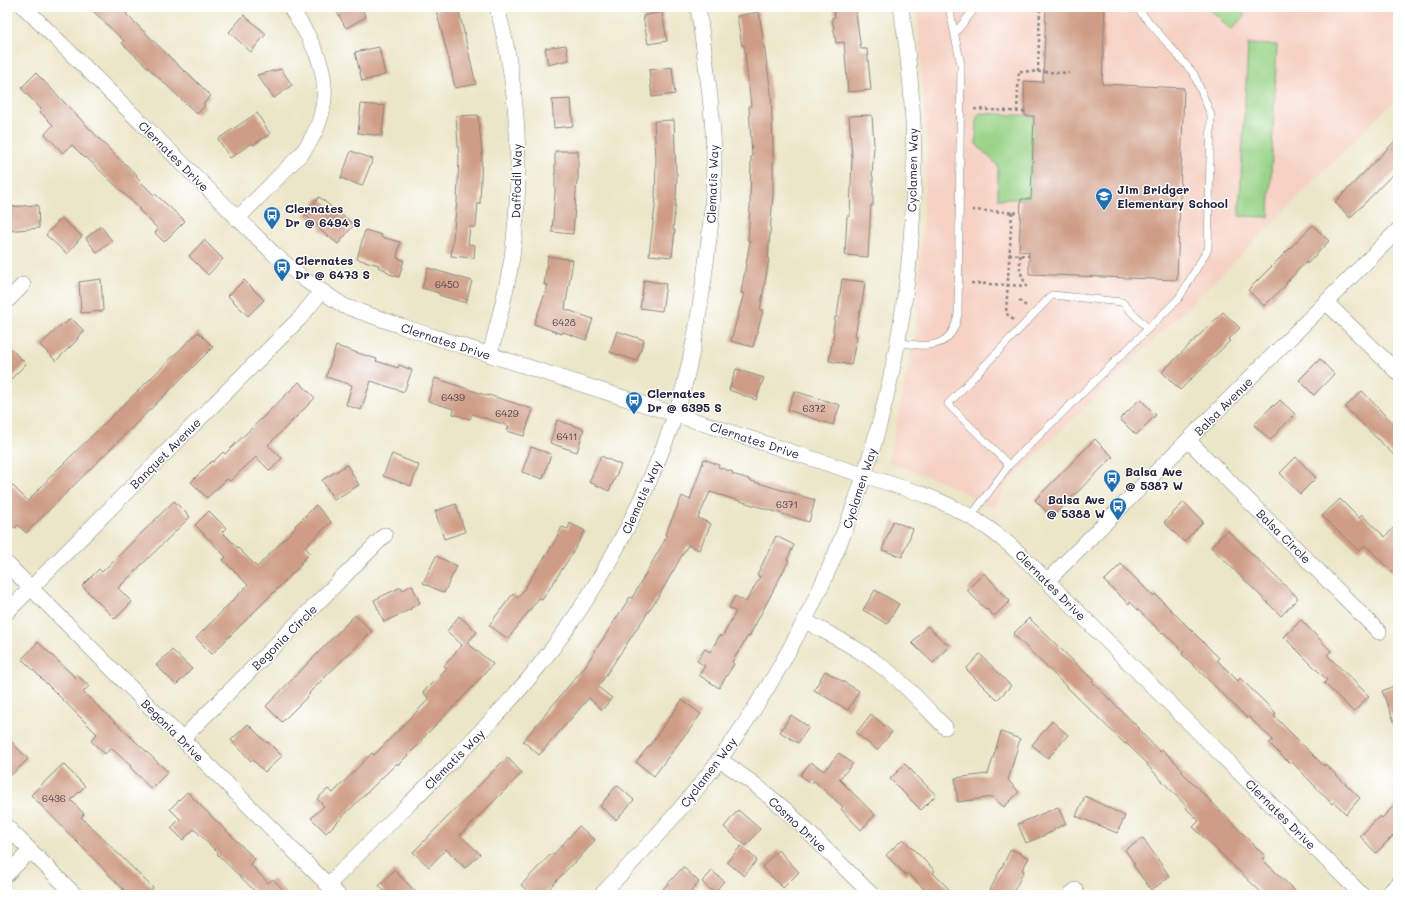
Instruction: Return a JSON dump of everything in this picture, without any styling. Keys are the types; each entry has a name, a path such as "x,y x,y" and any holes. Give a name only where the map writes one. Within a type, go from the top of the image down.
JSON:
{"street":[{"name":"Clernates Drive","path":"24,7 237,219 288,267 321,292 344,306 490,355 939,500 972,516 1013,547 1362,895"},
{"path":"237,219 302,153 311,142 322,116 324,85 322,70 312,44 290,7"},
{"name":"Daffodil Way","path":"490,355 505,297 516,222 518,188 517,127 514,95 497,7"},
{"name":"Clematis Way","path":"333,890 500,712 539,666 584,604 623,538 647,486 675,414 687,373 702,298 712,214 714,158 711,95 698,7"},
{"name":"Cyclamen Way","path":"601,895 692,796 744,726 766,692 804,621 834,558 847,526 882,416 897,342 907,278 914,164 911,88 901,7"},
{"name":"Balsa Avenue","path":"1047,581 1398,230"},
{"path":"7,301 23,286"},
{"name":"Banquet Avenue","path":"7,612 300,318 321,292"},
{"path":"1326,302 1398,373"},
{"name":"Balsa Circle","path":"1188,440 1379,632"},
{"name":"Begonia Circle","path":"182,739 385,536"},
{"name":"Begonia Drive","path":"7,564 333,890"},
{"path":"804,621 847,644 878,663 898,680 945,726"},
{"name":"Cosmo Drive","path":"719,759 765,792 872,895"},
{"path":"7,828 75,895"},
{"path":"7,874 30,850"},
{"path":"1387,895 1398,884"}],"lane":[{"path":"897,342 916,346 936,345 947,338 955,327 957,321 961,65 949,7"},
{"path":"955,34 976,7"},
{"path":"972,516 1009,465 1179,298 1208,249 1210,115 1194,74 1136,7"},
{"path":"1009,465 948,404 1052,296 1122,302 1148,329"}],"path":[{"path":"1038,72 1040,7"},
{"path":"1017,112 1019,71 1069,73"},
{"path":"974,110 1025,112"},
{"path":"972,210 1020,212"},
{"path":"1006,313 1012,212"},
{"path":"1009,254 1029,256"},
{"path":"971,283 1026,286 1020,271 1020,255"}],"shaded area":[{"name":"Jim Bridger Elementary School","path":"917,7 1398,7 1398,97 1219,277 1008,482 994,509 943,482 888,462 916,332 927,145"}],"green space":[{"path":"1208,7 1237,7 1245,15 1231,30"},
{"path":"1248,44 1277,45 1269,217 1239,216"},
{"path":"980,113 1034,116 1031,199 998,199 998,166 976,144 977,116"}],"building":[{"path":"89,7 133,7 126,14 211,96 203,104 205,106 197,114 122,43 124,41"},
{"path":"334,7 361,7 366,17 346,28"},
{"path":"446,7 458,7 476,84 455,88 436,10"},
{"path":"833,7 855,7 861,49 867,49 871,90 848,92 844,42 836,43 832,18 835,17"},
{"path":"1046,7 1105,7 1102,84 1184,88 1177,280 1029,274 1029,252 1019,251 1021,199 1031,199 1034,116 1025,116 1024,81 1043,82"},
{"path":"662,12 667,41 648,44 643,16"},
{"path":"759,12 771,92 773,195 769,259 760,310 763,311 753,347 731,341 744,293 741,293 750,241 748,241 752,157 749,106 751,106 744,45 742,46 737,16"},
{"path":"244,15 266,34 251,52 229,32"},
{"path":"566,45 569,60 548,65 545,48"},
{"path":"379,47 385,75 362,81 355,52"},
{"path":"672,67 675,94 652,97 649,70"},
{"path":"281,69 292,85 274,98 257,75"},
{"path":"36,73 114,154 137,175 136,177 154,195 155,194 185,221 164,242 155,233 158,229 139,210 140,209 86,157 85,158 72,145 63,153 45,134 53,125 39,111 41,109 21,88"},
{"path":"571,99 573,126 554,128 552,100"},
{"path":"361,104 385,106 382,136 358,133"},
{"path":"257,113 270,134 253,145 252,143 230,158 218,139"},
{"path":"478,115 482,152 480,204 478,203 476,227 470,227 468,244 475,245 474,258 451,256 457,201 459,159 456,116"},
{"path":"872,115 874,145 872,176 873,205 871,205 868,257 845,255 847,216 850,216 852,157 849,116"},
{"path":"674,120 677,173 673,230 675,230 672,257 649,255 656,199 654,121"},
{"path":"1398,138 1398,169 1350,218 1335,202"},
{"path":"351,151 373,159 362,186 341,178"},
{"path":"555,151 578,151 578,180 573,234 552,232 555,192"},
{"path":"319,197 354,225 338,244 320,230 321,228 305,215"},
{"path":"38,205 39,228 7,231 7,207"},
{"path":"61,218 82,236 67,254 46,235"},
{"path":"1313,225 1329,241 1307,264 1306,262 1286,283 1287,284 1264,306 1248,290"},
{"path":"101,226 112,241 97,253 86,238"},
{"path":"365,230 382,235 381,237 400,242 397,258 404,260 399,277 389,274 386,270 378,267 379,265 357,259"},
{"path":"204,240 223,259 208,275 189,256"},
{"path":"548,256 573,260 565,309 593,319 586,340 563,332 562,334 534,324 548,285 544,285"},
{"path":"428,268 472,281 466,303 422,288"},
{"path":"101,279 103,311 81,313 79,282"},
{"path":"842,279 865,282 851,365 829,361"},
{"path":"244,280 264,300 248,316 228,296"},
{"path":"644,280 666,284 662,311 640,308"},
{"path":"1223,312 1240,328 1228,340 1230,341 1180,390 1162,372"},
{"path":"71,318 84,331 56,361 40,345 63,323 65,324"},
{"path":"617,331 644,340 637,361 610,352"},
{"path":"198,332 213,347 26,533 18,525 15,528 7,520 7,480 28,501 56,471"},
{"path":"7,345 26,364 7,383"},
{"path":"336,346 377,359 376,361 398,368 399,365 412,370 404,392 371,381 361,410 346,405 352,385 326,377"},
{"path":"1320,359 1334,374 1314,395 1299,380"},
{"path":"736,369 764,378 756,400 729,390"},
{"path":"435,378 533,409 524,436 507,431 509,426 472,414 470,419 453,414 454,409 428,401"},
{"path":"299,382 315,398 268,445 282,458 270,471 256,457 230,481 227,479 207,498 191,482 212,461 213,462 223,452 225,454"},
{"path":"794,391 840,405 833,425 788,410"},
{"path":"1362,391 1398,429 1398,459 1345,407"},
{"path":"1140,399 1156,415 1136,435 1120,419"},
{"path":"1280,400 1295,414 1270,440 1254,425 1273,405 1274,406"},
{"path":"557,420 584,429 577,452 550,443"},
{"path":"1095,439 1113,457 1052,517 1035,500"},
{"path":"531,447 551,454 543,479 522,472"},
{"path":"392,454 419,465 411,486 383,476"},
{"path":"601,456 621,465 609,491 589,482"},
{"path":"1296,457 1316,478 1300,494 1280,473"},
{"path":"704,459 719,465 718,467 733,472 732,474 749,479 748,480 815,500 809,522 710,492 698,518 711,524 699,550 688,545 660,594 598,687 612,698 602,710 589,698 539,755 523,741 586,665 630,597 632,598 667,536 665,535 682,496 690,500"},
{"path":"347,465 359,485 334,500 322,480"},
{"path":"1340,499 1359,518 1362,515 1385,537 1398,523 1398,578 1365,545 1359,551 1322,516"},
{"path":"174,501 190,517 118,588 132,602 115,619 82,586 99,569 102,572"},
{"path":"1184,502 1203,522 1184,542 1164,522"},
{"path":"456,504 465,532 444,539 435,511"},
{"path":"316,505 331,522 305,547 310,553 300,563 302,564 212,654 196,638 248,585 223,560 226,557 195,525 209,511 226,528 222,532 257,567"},
{"path":"893,521 913,529 902,557 882,550"},
{"path":"570,523 585,531 542,600 539,598 508,639 489,625 513,594 518,598 552,546 562,527 568,529"},
{"path":"1227,530 1298,598 1281,616 1211,547"},
{"path":"776,536 794,545 787,560 789,560 749,637 748,636 732,662 734,664 719,688 699,675 705,666 697,661 705,649 710,652 720,635 722,637 736,612 729,608 735,596 746,602 760,577 757,575"},
{"path":"436,556 457,566 444,593 423,583"},
{"path":"1121,564 1153,596 1155,594 1219,658 1217,660 1238,681 1240,678 1276,713 1274,716 1324,766 1325,764 1360,798 1346,814 1334,802 1332,804 1292,762 1290,764 1269,743 1273,740 1249,717 1247,718 1182,654 1184,652 1130,602 1129,604 1104,581"},
{"path":"984,573 1010,601 994,616 987,609 986,610 967,590"},
{"path":"412,585 420,603 384,622 374,600 401,587 403,590"},
{"path":"875,590 899,604 887,624 863,610"},
{"path":"355,615 372,631 282,722 266,706"},
{"path":"459,616 477,632 467,643 493,664 471,689 421,740 422,741 398,765 397,763 326,833 311,818 324,806 317,799 328,789 333,793 372,753 374,755 429,699 423,692 447,668 444,666 462,645 447,631"},
{"path":"1029,618 1094,681 1092,682 1140,729 1139,730 1160,752 1162,749 1183,770 1181,771 1265,856 1262,859 1299,895 1264,895 1193,827 1199,821 1147,765 1148,764 1126,743 1125,744 1013,634"},
{"path":"1301,620 1331,651 1327,655 1369,696 1354,712 1324,683 1327,680 1284,637"},
{"path":"927,626 949,646 933,663 912,643"},
{"path":"38,642 76,678 78,676 89,686 83,692 168,772 151,789 130,767 131,766 111,748 105,754 91,741 97,734 22,659"},
{"path":"172,650 192,669 176,685 156,665"},
{"path":"980,654 1011,686 997,700 966,669"},
{"path":"825,671 859,691 848,710 814,690"},
{"path":"1398,684 1398,729 1397,729 1382,691"},
{"path":"682,700 701,714 654,776 636,762"},
{"path":"871,714 892,732 877,750 856,733"},
{"path":"791,715 809,727 798,743 780,732"},
{"path":"1052,721 1068,735 1048,758 1032,745"},
{"path":"248,724 282,756 265,772 253,760 251,761 231,740"},
{"path":"1001,732 1020,739 1008,780 1019,792 1004,807 993,797 958,802 955,778 988,774"},
{"path":"7,737 28,759 7,779"},
{"path":"839,753 853,764 839,779 875,815 861,830 841,809 843,807 814,781 811,784 800,775 811,762 824,771"},
{"path":"507,757 522,773 460,835 480,854 465,868 446,849 429,867 413,852"},
{"path":"63,764 85,786 71,800 84,814 81,817 153,888 147,895 129,895 31,795"},
{"path":"905,764 936,795 921,810 890,779"},
{"path":"617,785 634,800 616,820 600,806"},
{"path":"187,792 255,859 250,864 268,883 273,879 288,895 257,895 258,894 194,829 183,840 171,828 180,819 170,809"},
{"path":"1085,796 1125,816 1117,833 1076,816"},
{"path":"1398,802 1398,831 1376,853 1360,836 1380,816 1382,818"},
{"path":"1058,807 1066,824 1026,843 1018,824"},
{"path":"738,810 760,829 746,846 724,827"},
{"path":"579,826 595,840 575,863 574,862 543,895 532,895 521,885 552,853 554,854"},
{"path":"1143,838 1170,877 1151,890 1133,865 1135,864 1125,850"},
{"path":"903,839 935,871 933,873 955,895 930,895 908,873 906,875 886,855"},
{"path":"741,846 757,860 744,876 727,862"},
{"path":"1011,849 1029,858 1022,870 1024,871 1012,895 1001,895 990,890"},
{"path":"778,850 799,872 783,888 762,867"},
{"path":"683,867 699,882 688,895 670,895 663,889"},
{"path":"394,870 419,895 388,895 379,886"},
{"path":"712,871 724,881 714,893 702,882"}],"place":[{"name":"Jim Bridger Elementary School","path":"1104,211"},
{"name":"Clernates Dr @ 6494 S","path":"272,230"},
{"name":"Clernates Dr @ 6473 S","path":"282,282"},
{"name":"Clernates Dr @ 6395 S","path":"634,415"},
{"name":"Balsa Ave @ 5387 W","path":"1112,493"},
{"name":"Balsa Ave @ 5388 W","path":"1118,521"}]}
